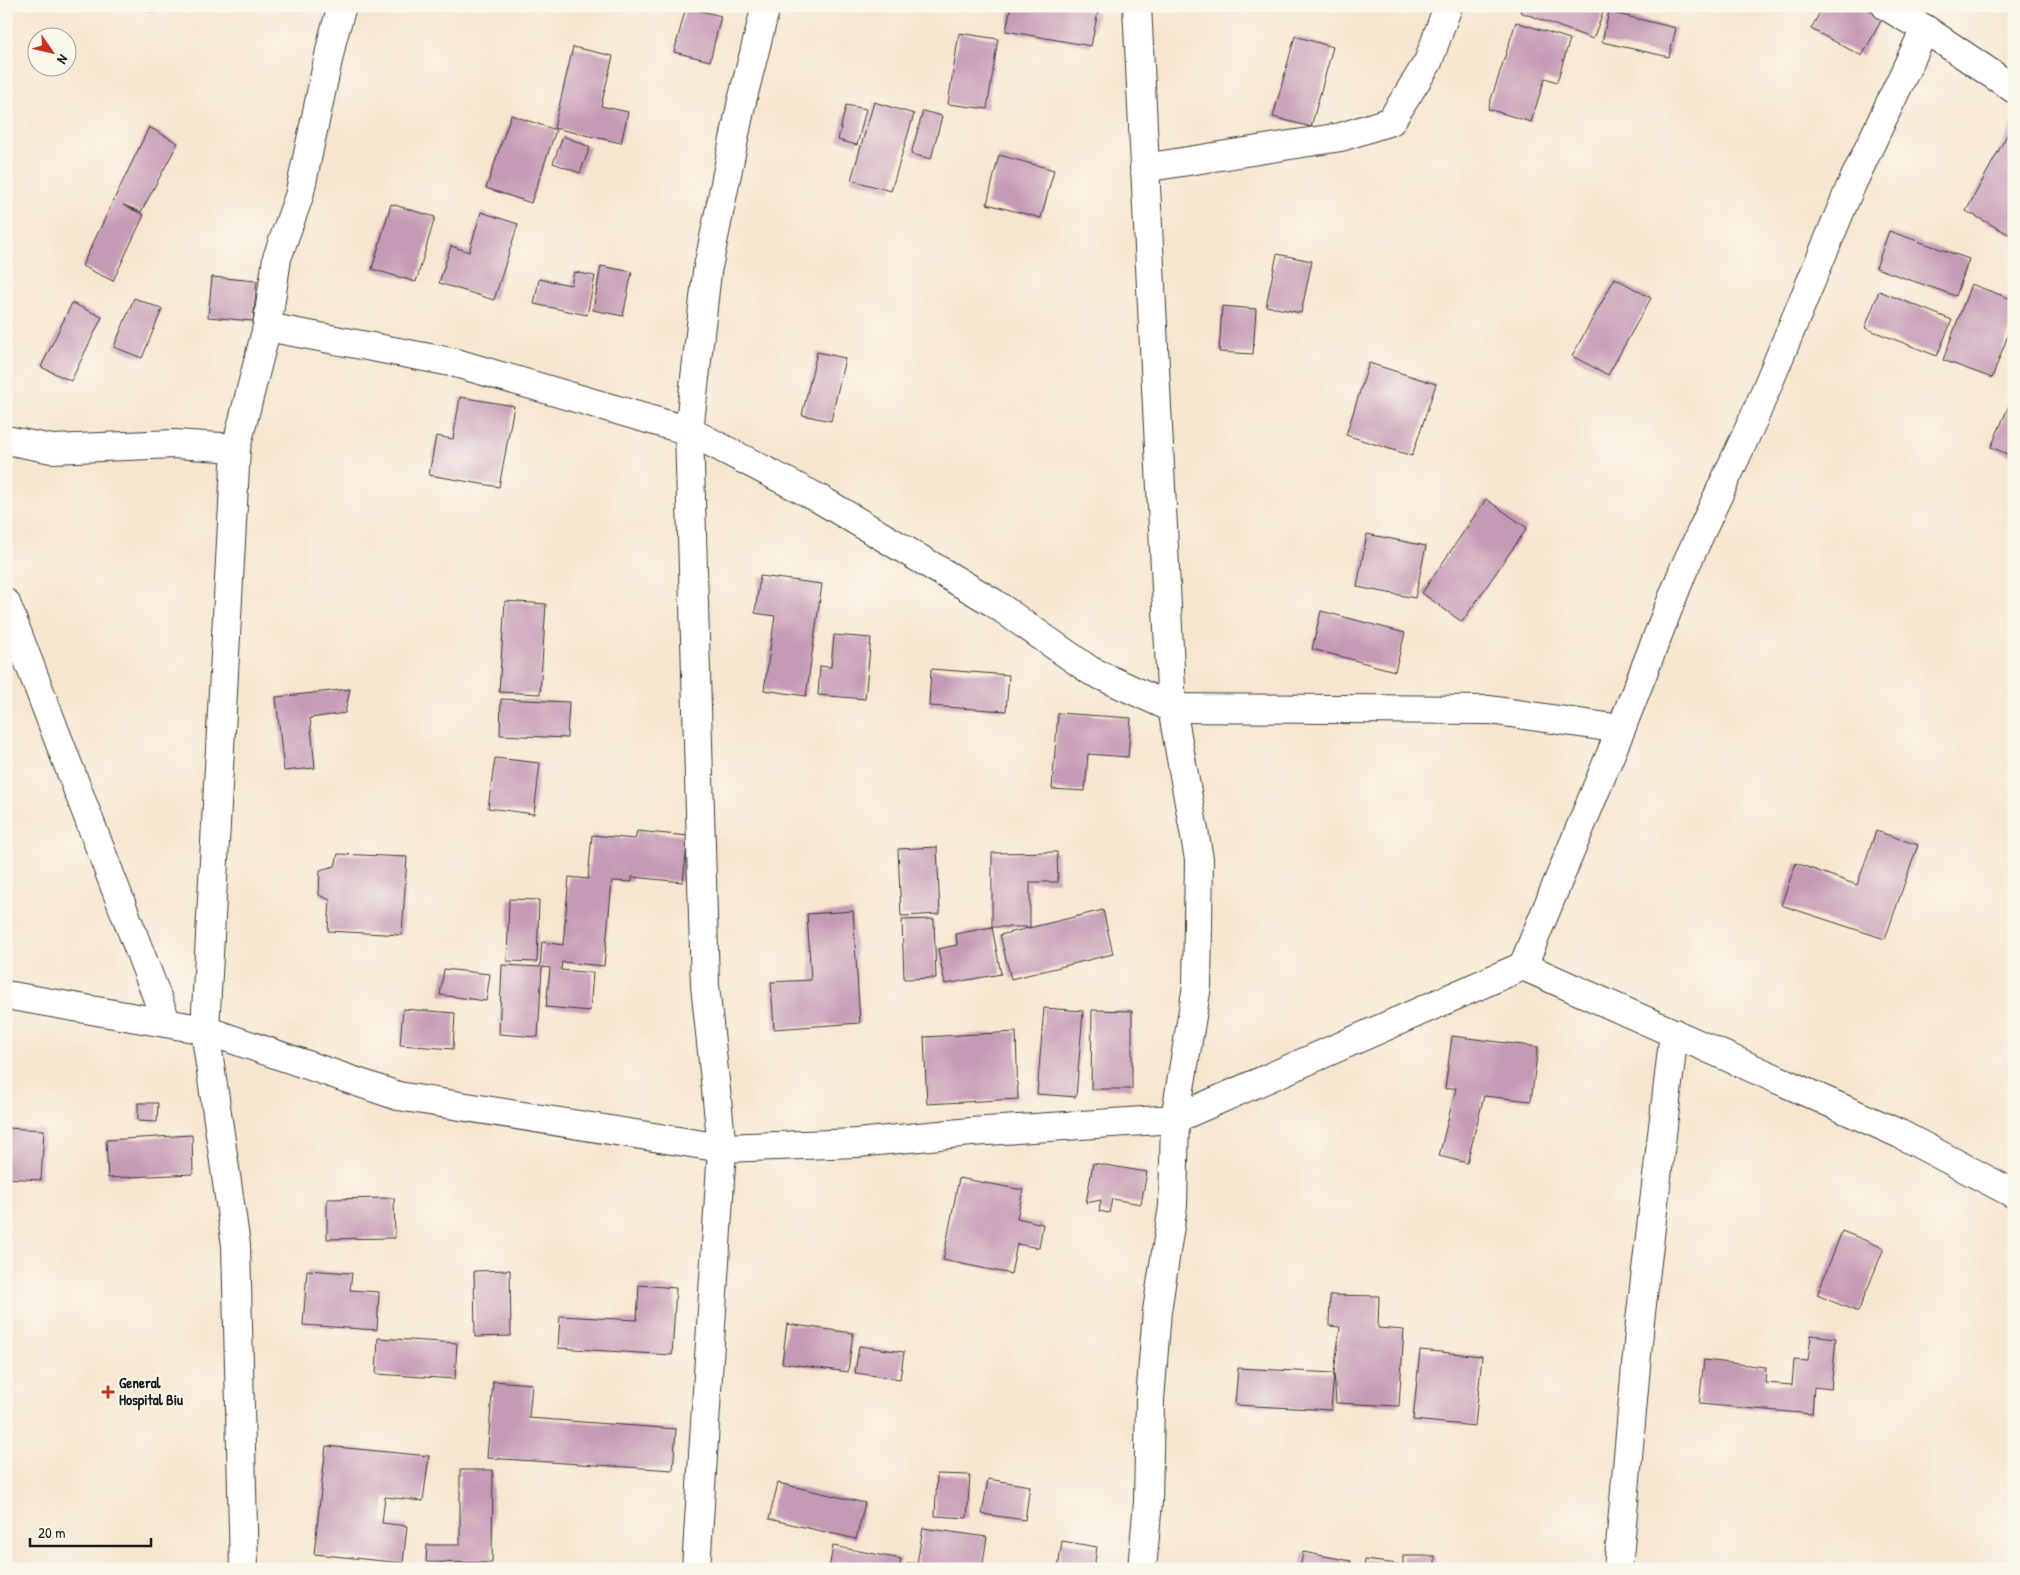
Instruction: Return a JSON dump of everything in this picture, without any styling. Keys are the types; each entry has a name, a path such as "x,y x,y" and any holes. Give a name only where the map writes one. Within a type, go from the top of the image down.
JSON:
{"street":[{"path":"244,1569 236,1245 205,1030 236,448 266,327 277,258 299,196 333,37 342,6"},
{"path":"696,1569 722,1148 705,985 689,431 707,272 742,105 766,6"},
{"path":"1137,6 1172,708 1199,860 1197,986 1175,1120 1173,1206 1157,1311 1150,1400 1148,1502 1142,1569"},
{"path":"1144,168 1341,137 1392,121 1428,62 1448,6"},
{"path":"1886,6 1925,29 2014,89"},
{"path":"6,995 205,1030 398,1096 722,1148 856,1143 971,1132 1175,1120 1523,966 1621,730 1682,571 1754,418 1850,188 1925,29"},
{"path":"266,327 456,363 689,431 843,513 994,603 1092,671 1172,708 1490,710 1621,730"},
{"path":"6,440 52,448 175,444 236,448"},
{"path":"6,603 167,1023"},
{"path":"1523,966 1900,1134 2014,1194"},
{"path":"1618,1569 1640,1321 1674,1033"}],"building":[{"path":"128,6 155,6 154,12"},
{"path":"1011,6 1068,6 1098,12 1091,46 1006,31"},
{"path":"1522,6 1594,6 1604,10 1593,39 1520,12"},
{"path":"1823,6 1862,6 1883,17 1862,56 1811,29"},
{"path":"686,7 721,16 710,61 674,52"},
{"path":"1609,12 1676,28 1669,57 1602,42"},
{"path":"1516,22 1570,39 1557,82 1545,78 1531,122 1488,109"},
{"path":"959,33 998,39 987,109 948,104"},
{"path":"1295,36 1333,47 1311,127 1273,117"},
{"path":"573,47 613,56 601,106 628,112 621,143 554,128"},
{"path":"874,102 914,114 891,191 851,180"},
{"path":"846,105 866,109 857,145 838,140"},
{"path":"923,111 942,116 931,159 911,154"},
{"path":"511,115 556,130 531,203 486,188"},
{"path":"2014,122 2014,237 1966,211"},
{"path":"149,127 178,143 141,212 123,205 144,215 113,281 82,266"},
{"path":"563,136 590,147 580,173 553,163"},
{"path":"999,155 1054,170 1041,218 987,204"},
{"path":"391,204 435,217 416,282 372,269"},
{"path":"481,212 518,224 494,300 439,283 451,246 469,252"},
{"path":"1889,231 1969,259 1956,296 1876,268"},
{"path":"1277,254 1312,261 1301,313 1266,306"},
{"path":"601,266 632,272 623,316 593,310"},
{"path":"574,272 595,276 587,315 534,304 539,279 571,285"},
{"path":"212,277 257,281 253,321 208,317"},
{"path":"1615,278 1651,298 1608,375 1572,356"},
{"path":"1971,284 2014,300 2014,319 1992,378 1943,360"},
{"path":"1879,291 1952,320 1937,356 1865,328"},
{"path":"134,298 162,309 142,358 114,347"},
{"path":"72,303 102,317 71,381 41,367"},
{"path":"1222,306 1256,309 1253,354 1219,352"},
{"path":"817,352 845,358 831,421 802,415"},
{"path":"1369,363 1436,384 1412,456 1346,435"},
{"path":"2014,394 2014,457 1991,447"},
{"path":"460,397 514,406 499,487 429,475 436,436 453,439"},
{"path":"1486,499 1527,528 1462,622 1422,593"},
{"path":"1367,534 1426,546 1415,598 1357,587"},
{"path":"760,576 822,584 806,696 764,690 775,616 755,613"},
{"path":"505,601 546,604 540,694 499,692"},
{"path":"1321,611 1405,633 1395,671 1312,649"},
{"path":"834,635 871,638 865,699 818,695 820,666 831,667"},
{"path":"931,669 1009,675 1006,711 929,706"},
{"path":"350,689 345,713 310,718 315,768 284,771 276,697"},
{"path":"501,699 569,702 567,738 500,735"},
{"path":"1058,713 1131,718 1128,757 1088,754 1085,791 1052,789"},
{"path":"495,758 540,763 534,814 488,808"},
{"path":"637,831 688,836 683,882 632,877 632,882 612,881 604,966 562,962 561,970 593,973 590,1011 546,1007 550,968 542,967 538,1037 499,1034 502,965 540,967 542,942 563,945 569,877 588,879 592,835 635,839"},
{"path":"1876,831 1918,845 1885,939 1781,905 1796,863 1857,885"},
{"path":"937,847 940,914 901,916 898,849"},
{"path":"1057,852 1058,882 1030,882 1030,927 992,927 992,853"},
{"path":"338,854 407,857 402,935 328,931 330,900 319,895 320,870 335,866"},
{"path":"509,899 539,900 537,962 507,961"},
{"path":"1103,910 1113,954 1011,979 1000,935"},
{"path":"853,911 860,1023 774,1029 771,982 811,980 807,914"},
{"path":"934,919 936,978 904,979 902,920"},
{"path":"992,927 1001,974 945,984 938,949 957,945 956,934"},
{"path":"444,969 490,974 486,1001 440,995"},
{"path":"1044,1008 1083,1011 1076,1097 1037,1094"},
{"path":"403,1009 455,1013 453,1049 400,1045"},
{"path":"1092,1010 1132,1011 1132,1089 1091,1089"},
{"path":"1016,1032 1018,1099 927,1104 924,1037"},
{"path":"1452,1036 1538,1047 1531,1101 1484,1096 1467,1163 1439,1156 1456,1088 1445,1089"},
{"path":"138,1103 158,1103 157,1122 138,1121"},
{"path":"6,1128 44,1130 41,1180 6,1178"},
{"path":"192,1135 193,1174 108,1178 106,1140"},
{"path":"1093,1163 1147,1172 1141,1204 1112,1199 1109,1213 1099,1211 1101,1200 1086,1203"},
{"path":"959,1178 1023,1190 1017,1218 1043,1224 1039,1248 1017,1244 1011,1274 943,1260"},
{"path":"394,1198 395,1238 327,1239 327,1199"},
{"path":"1842,1231 1884,1248 1858,1312 1817,1295"},
{"path":"307,1270 352,1273 350,1290 379,1292 377,1330 303,1325"},
{"path":"510,1270 511,1336 475,1337 474,1271"},
{"path":"639,1285 676,1288 672,1355 558,1348 560,1316 637,1320"},
{"path":"1330,1295 1379,1296 1378,1328 1404,1330 1399,1406 1336,1403 1334,1373 1340,1327 1329,1326"},
{"path":"787,1324 853,1333 848,1372 782,1363"},
{"path":"1811,1335 1836,1338 1831,1389 1814,1387 1812,1414 1699,1404 1704,1360 1766,1367 1765,1383 1792,1385 1794,1360 1808,1361"},
{"path":"378,1338 457,1343 455,1379 376,1374"},
{"path":"859,1346 904,1352 900,1379 855,1373"},
{"path":"1420,1350 1482,1356 1475,1426 1413,1420"},
{"path":"1238,1368 1334,1373 1331,1410 1235,1405"},
{"path":"493,1381 532,1384 529,1418 676,1429 673,1470 487,1458"},
{"path":"326,1446 429,1456 423,1501 385,1497 382,1523 407,1526 403,1563 314,1554"},
{"path":"460,1470 493,1470 492,1563 426,1562 427,1545 460,1545"},
{"path":"937,1474 970,1475 967,1518 935,1516"},
{"path":"988,1479 1030,1486 1025,1520 982,1514"},
{"path":"778,1483 865,1503 856,1539 769,1519"},
{"path":"923,1528 987,1537 982,1569 907,1569 908,1563 917,1564"},
{"path":"1062,1541 1097,1547 1094,1569 1058,1569"},
{"path":"833,1546 901,1559 899,1569 829,1569"},
{"path":"1303,1552 1351,1561 1349,1569 1300,1569"},
{"path":"1403,1556 1435,1556 1435,1569 1403,1569"},
{"path":"1365,1560 1398,1564 1397,1569 1364,1569"}],"place":[{"name":"General Hospital Biu","path":"108,1392"}]}
